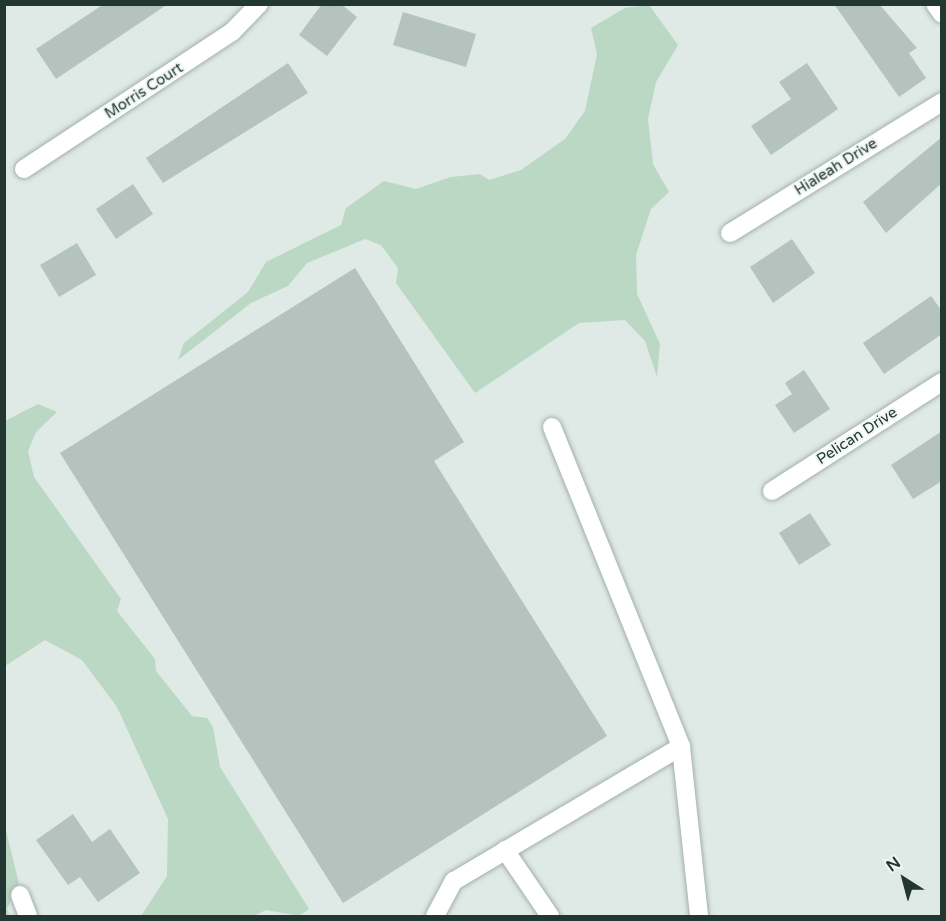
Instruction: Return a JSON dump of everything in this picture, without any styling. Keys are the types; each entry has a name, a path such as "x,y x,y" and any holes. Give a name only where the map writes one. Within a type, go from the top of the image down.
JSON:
{"street":[{"name":"Morris Court","path":"24,169 232,32 259,4"},
{"path":"935,4 942,14"},
{"name":"Hialeah Drive","path":"730,232 942,102"},
{"name":"Pelican Drive","path":"772,490 942,382"},
{"path":"552,427 681,747 699,916"},
{"path":"435,916 454,880 681,747"},
{"path":"505,850 550,916"},
{"path":"20,895 28,916"}],"green space":[{"path":"649,5 678,45 656,82 648,119 653,164 669,192 651,209 636,255 637,294 660,344 657,377 645,341 625,320 579,323 475,393 396,283 398,268 381,245 365,239 307,263 288,286 251,303 178,360 184,343 248,292 266,262 341,225 346,208 384,181 416,189 451,177 480,174 489,180 521,170 565,139 585,111 597,54 591,28 625,8"},
{"path":"38,404 57,412 36,432 28,451 34,477 121,599 117,611 155,659 156,671 192,716 207,718 213,727 220,767 309,909 299,916 266,910 254,916 141,916 167,876 168,819 117,707 82,660 45,640 5,666 5,421"},
{"path":"4,822 19,884 7,909 10,916 5,916"}],"building":[{"path":"104,4 168,4 56,79 36,49"},
{"path":"322,4 341,4 357,17 327,56 299,35"},
{"path":"834,4 879,4 917,48 909,53 926,78 899,97"},
{"path":"403,12 476,34 466,67 393,45"},
{"path":"288,63 308,93 163,183 146,158"},
{"path":"807,63 838,109 771,155 751,126 791,99 779,82"},
{"path":"942,137 942,183 886,233 863,202"},
{"path":"133,184 153,214 116,239 96,209"},
{"path":"792,239 815,273 773,303 750,267"},
{"path":"77,243 96,275 59,297 40,265"},
{"path":"355,268 464,442 434,461 607,736 343,903 60,453"},
{"path":"931,296 942,311 942,334 884,374 863,343"},
{"path":"804,370 830,409 794,433 775,405 792,394 785,383"},
{"path":"942,431 942,481 913,499 891,465"},
{"path":"810,513 831,545 799,565 779,533"},
{"path":"73,814 92,842 110,829 140,873 98,902 80,877 68,885 36,840"}]}
